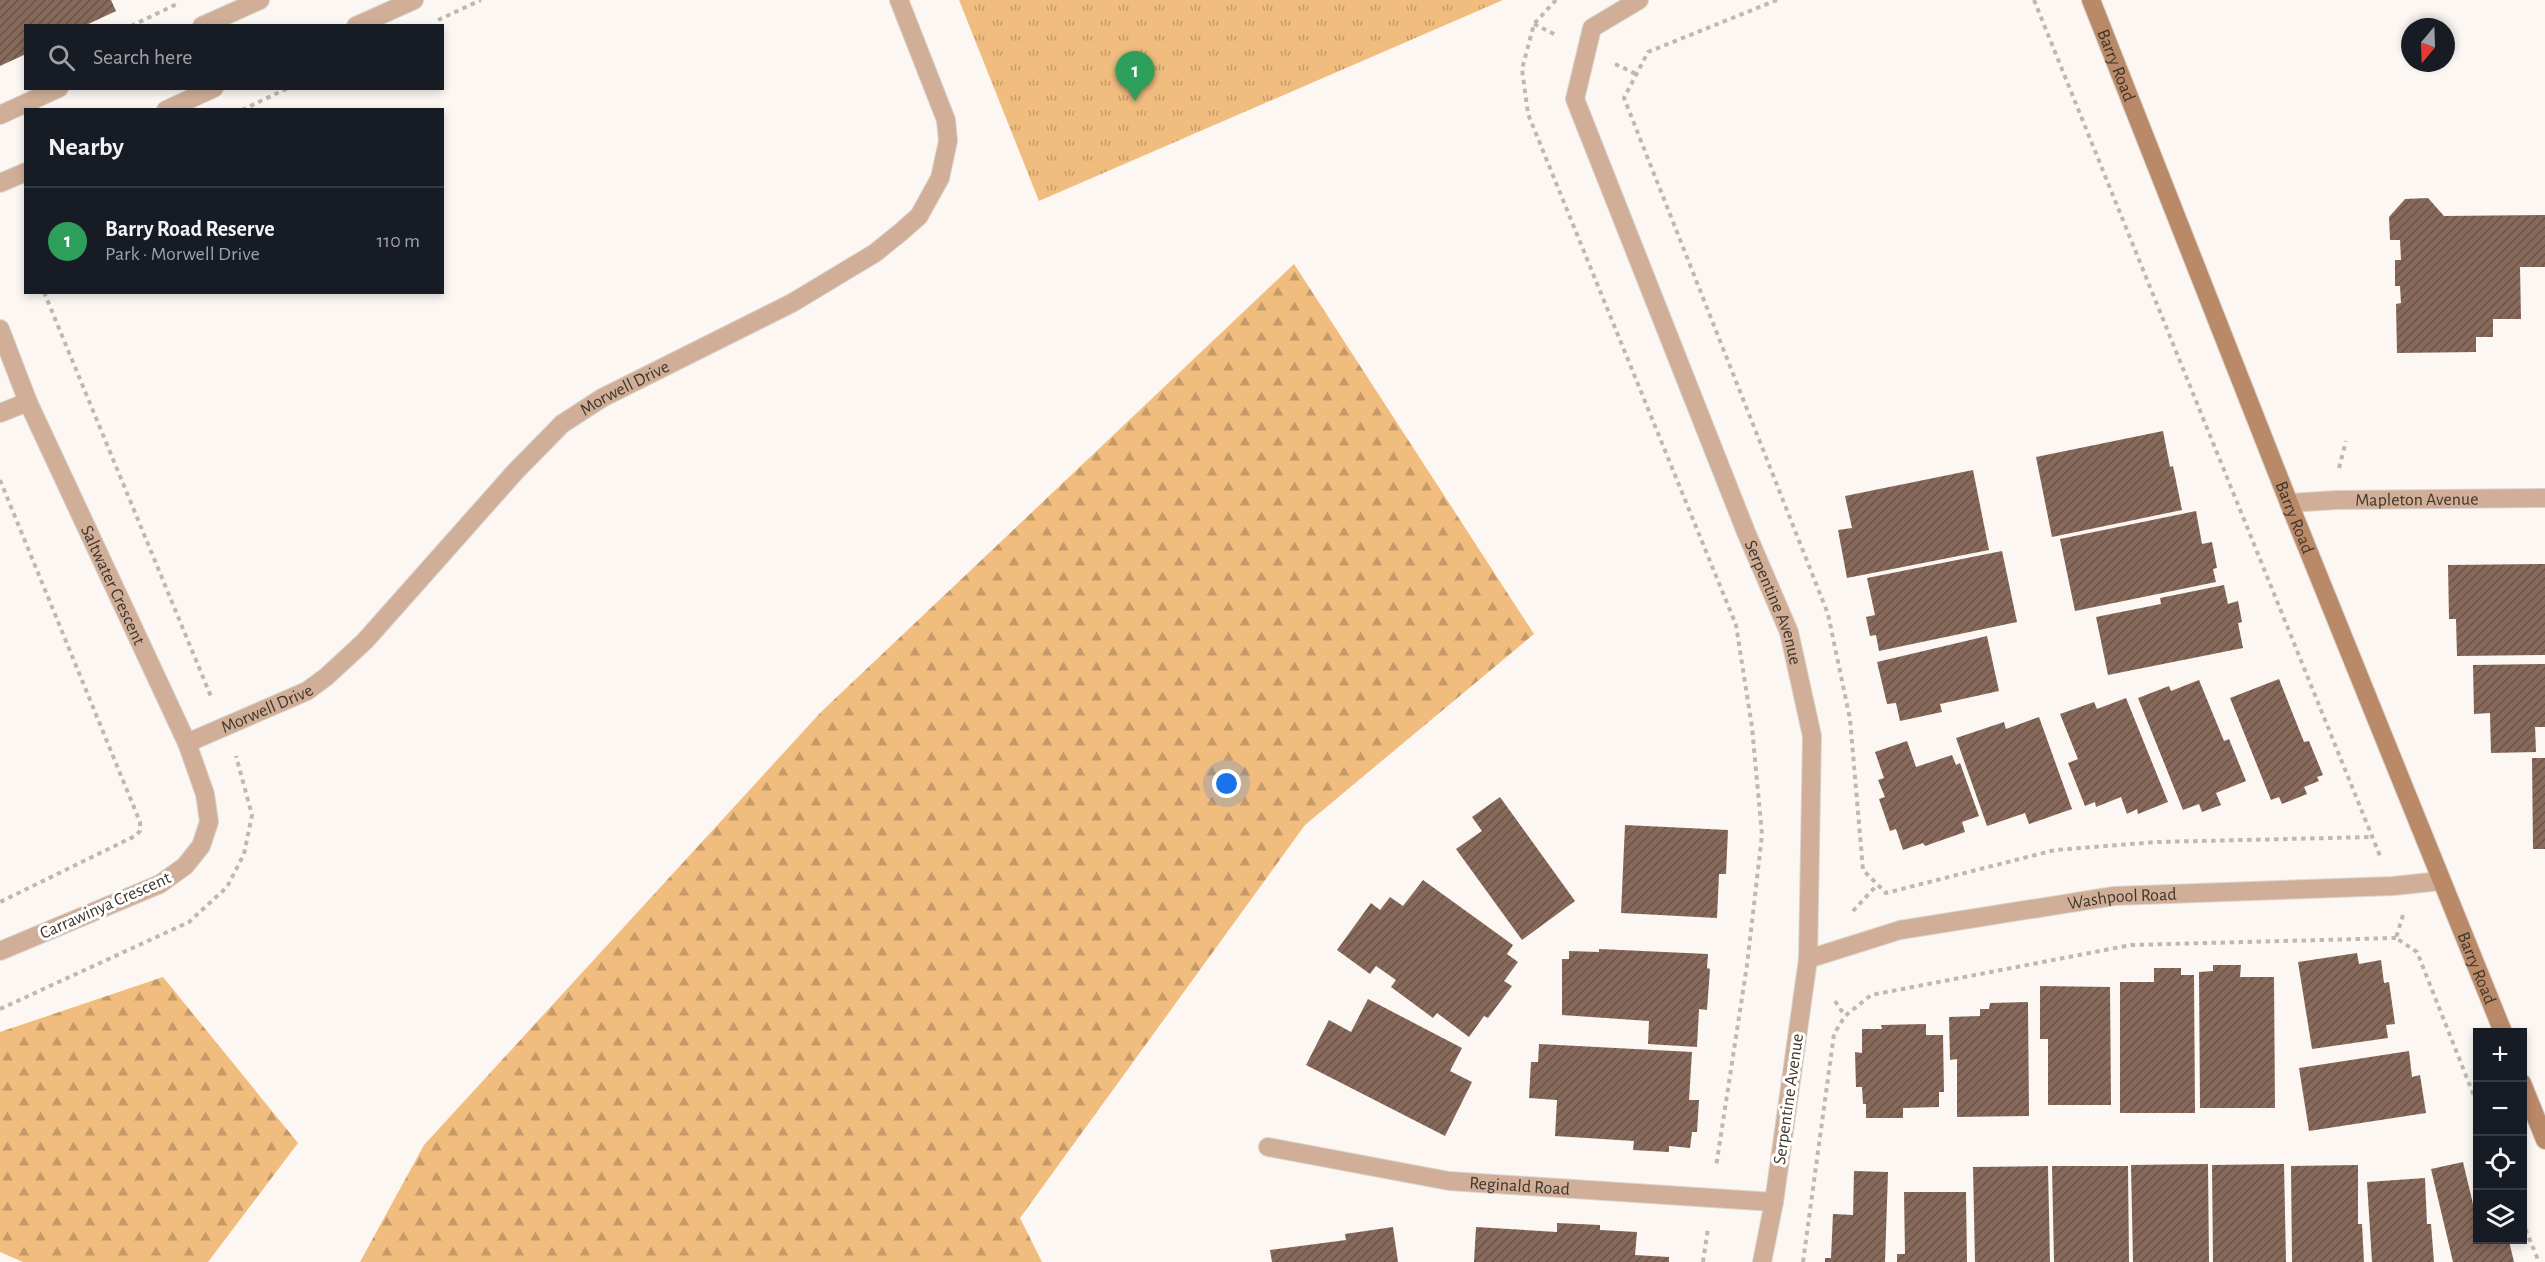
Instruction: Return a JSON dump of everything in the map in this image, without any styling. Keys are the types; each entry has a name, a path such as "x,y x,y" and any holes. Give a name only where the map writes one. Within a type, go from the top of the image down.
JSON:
{"street":[{"path":"206,24 260,0"},
{"path":"360,24 414,0"},
{"name":"Morwell Drive","path":"187,743 307,691 348,658 562,424 602,398 792,303 875,253 919,216 940,178 948,141 946,120 899,0"},
{"name":"Serpentine Avenue","path":"1639,0 1592,28 1575,99 1746,532 1789,632 1812,736 1808,959 1773,1202 1762,1262"},
{"name":"Barry Road","path":"2091,0 2289,502 2501,1028"},
{"path":"0,115 55,90"},
{"path":"170,108 210,90"},
{"path":"0,183 24,173"},
{"name":"Saltwater Crescent","path":"0,329 28,402 187,743 205,794 208,813 209,822 201,846"},
{"path":"0,413 28,402"},
{"name":"Mapleton Avenue","path":"2289,502 2545,498"},
{"name":"Carrawinya Crescent","path":"0,951 160,884 185,866 201,846"},
{"name":"Washpool Road","path":"1808,959 1900,930 2115,896 2393,886 2441,881"},
{"path":"2527,1093 2545,1140"},
{"name":"Reginald Road","path":"1268,1147 1449,1181 1773,1202"}],"path":[{"path":"135,24 186,0"},
{"path":"435,21 481,0"},
{"path":"1556,0 1534,24 1522,69 1528,114 1736,625 1752,728 1762,834 1747,964 1703,1262"},
{"path":"1778,0 1648,52 1624,98 1828,614 1850,719 1863,870 1886,893 2055,850 2157,842 2373,837"},
{"path":"2034,0 2404,913 2396,938"},
{"path":"246,108 284,90"},
{"path":"0,1009 189,921 227,887 244,854 252,815 242,771 45,294"},
{"path":"2339,468 2346,441"},
{"path":"0,480 140,822 140,831 135,837 0,902"},
{"path":"1803,1262 1834,1035 1845,1016 1871,995 2131,945 2396,938 2417,952 2473,1093"},
{"path":"2527,1231 2539,1262"}],"green space":[{"path":"959,0 1503,0 1039,201"},
{"path":"1294,264 1534,634 1305,825 1020,1218 1042,1262 360,1262 424,1145 821,712"},
{"path":"163,977 298,1143 208,1262 23,1262 0,1252 0,1032"}],"building":[{"path":"0,0 111,0 116,11 88,24 24,24 24,55 0,66"},
{"path":"2428,198 2444,216 2545,215 2545,267 2520,267 2521,319 2493,319 2493,337 2476,337 2476,352 2397,353 2396,304 2401,303 2400,286 2395,286 2395,260 2401,260 2400,240 2390,240 2389,217 2405,199"},
{"path":"2163,431 2182,510 2052,537 2036,457"},
{"path":"1973,470 1989,550 1847,578 1838,530 1852,528 1845,496"},
{"path":"2196,511 2202,544 2212,542 2217,568 2213,569 2216,582 2075,611 2060,539"},
{"path":"2002,551 2017,622 1879,651 1876,635 1870,636 1866,617 1875,615 1867,578"},
{"path":"2545,564 2545,655 2457,656 2456,619 2449,619 2448,565"},
{"path":"2224,585 2228,604 2238,601 2242,622 2238,623 2243,648 2108,675 2096,617 2161,604 2160,598"},
{"path":"1987,636 1999,691 1940,704 1942,712 1900,721 1896,703 1887,704 1877,662"},
{"path":"2545,664 2545,727 2535,727 2536,752 2491,753 2490,713 2474,714 2473,665"},
{"path":"2279,679 2304,742 2309,741 2323,775 2317,777 2319,781 2304,787 2307,794 2282,804 2279,797 2271,800 2230,698"},
{"path":"2199,680 2224,741 2229,739 2246,781 2216,793 2221,805 2202,812 2199,804 2183,810 2138,698 2169,686 2171,691"},
{"path":"2126,698 2168,802 2138,814 2137,809 2127,814 2121,797 2096,807 2095,802 2085,806 2068,763 2078,759 2060,714 2094,702 2097,709"},
{"path":"2039,717 2072,809 2029,824 2025,813 1987,826 1956,738 2004,722 2006,729"},
{"path":"1907,741 1916,767 1952,755 1956,765 1960,763 1979,816 1962,822 1965,832 1925,846 1923,843 1903,850 1896,829 1890,831 1879,799 1885,797 1878,780 1884,778 1875,752"},
{"path":"2532,758 2545,758 2545,849 2533,849"},
{"path":"1500,797 1575,901 1522,940 1456,849 1482,831 1472,817"},
{"path":"1625,825 1728,830 1726,874 1719,874 1717,918 1621,913"},
{"path":"1423,880 1513,945 1507,954 1518,962 1504,981 1512,986 1488,1018 1484,1016 1469,1037 1437,1013 1433,1018 1391,987 1396,980 1376,966 1370,974 1337,950 1371,903 1380,910 1390,897 1403,906"},
{"path":"1599,949 1708,954 1707,968 1710,969 1707,1010 1699,1009 1697,1047 1648,1044 1649,1021 1562,1015 1562,959 1569,959 1569,951 1599,952"},
{"path":"2357,953 2359,964 2381,960 2384,983 2389,982 2395,1024 2386,1025 2388,1038 2312,1049 2298,962"},
{"path":"2213,965 2241,965 2240,977 2274,977 2275,1108 2200,1108 2199,972 2213,971"},
{"path":"2154,968 2181,968 2181,975 2194,975 2195,1113 2120,1113 2120,982 2154,982"},
{"path":"2040,986 2110,987 2111,1105 2048,1105 2048,1039 2040,1039"},
{"path":"1368,999 1462,1048 1450,1071 1472,1082 1445,1136 1306,1065 1329,1020 1351,1032"},
{"path":"2028,1002 2029,1116 1957,1117 1957,1059 1950,1060 1949,1017 1980,1016 1980,1009 1989,1009 1990,1003"},
{"path":"1926,1024 1926,1035 1943,1035 1944,1092 1939,1092 1939,1107 1903,1108 1903,1118 1866,1118 1862,1087 1856,1087 1855,1052 1862,1053 1862,1029 1882,1029 1881,1025"},
{"path":"1539,1044 1692,1052 1689,1100 1699,1100 1697,1132 1692,1132 1690,1148 1669,1146 1669,1152 1633,1150 1634,1141 1555,1136 1557,1100 1529,1098 1531,1062 1538,1062"},
{"path":"2409,1051 2412,1077 2420,1075 2426,1113 2309,1131 2299,1068"},
{"path":"2463,1162 2473,1204 2473,1244 2510,1244 2514,1262 2453,1262 2431,1169"},
{"path":"2208,1164 2209,1262 2133,1262 2131,1165"},
{"path":"2284,1164 2286,1262 2213,1262 2212,1165"},
{"path":"2358,1165 2358,1224 2362,1224 2364,1262 2292,1262 2291,1166"},
{"path":"2048,1166 2050,1262 1975,1262 1973,1167"},
{"path":"2052,1166 2128,1166 2129,1262 2054,1262"},
{"path":"1854,1171 1888,1172 1885,1262 1825,1262 1825,1258 1831,1258 1833,1214 1853,1215"},
{"path":"2425,1178 2427,1224 2431,1224 2434,1262 2372,1262 2367,1182"},
{"path":"1904,1192 1966,1192 1967,1262 1897,1262 1897,1254 1905,1254"},
{"path":"1557,1223 1600,1225 1600,1230 1637,1232 1635,1255 1669,1257 1669,1262 1474,1262 1476,1227 1557,1232"},
{"path":"1393,1227 1398,1262 1272,1262 1270,1250 1346,1240 1345,1234"}],"place":[{"name":"Barry Road Reserve","path":"1135,101"}]}
